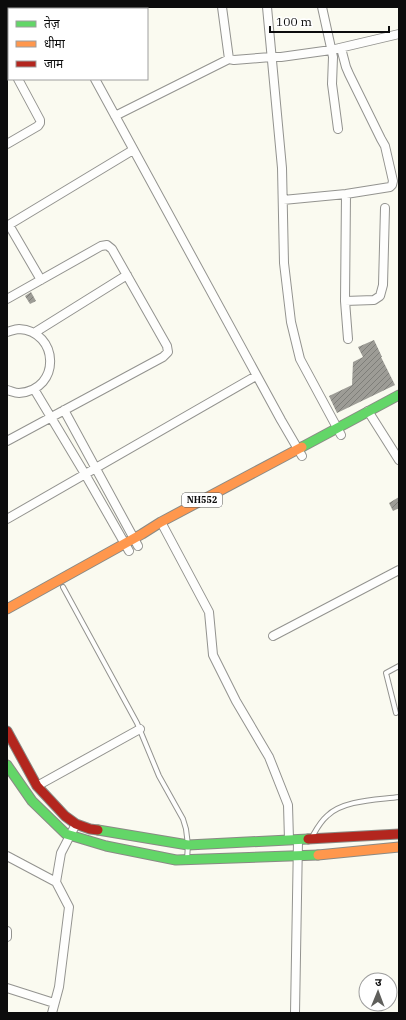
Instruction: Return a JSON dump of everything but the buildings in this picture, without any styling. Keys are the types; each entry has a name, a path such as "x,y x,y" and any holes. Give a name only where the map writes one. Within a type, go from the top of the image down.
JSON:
{"main road":[{"name":"NH552","path":"371,415 399,395"},
{"name":"NH552","path":"216,503 339,431 371,415 399,405"},
{"name":"NH552","path":"7,618 63,587 131,545 161,522 300,453"},
{"name":"NH552","path":"7,609 131,545 163,532"},
{"path":"7,731 37,786 65,816 76,824 90,828 188,845 399,834"},
{"path":"7,765 32,801 66,834 106,846 158,857 187,860 298,856 399,847"}],"street":[{"path":"222,7 228,59"},
{"path":"267,7 282,168 284,263 291,322 300,359 339,431"},
{"path":"322,7 333,57 332,84 338,129"},
{"path":"115,116 228,59 234,60 280,57 331,50 399,34"},
{"path":"341,48 348,74 385,146 393,181 390,187"},
{"path":"7,144 38,126 40,123 40,120 19,80"},
{"path":"96,80 256,376 300,453"},
{"path":"42,280 8,225 133,150"},
{"path":"283,200 346,194 399,186"},
{"path":"346,194 345,301 348,339"},
{"path":"345,301 374,300 380,296 383,285 385,208"},
{"path":"7,299 102,246 107,245 112,249 167,346 168,352 163,357 7,441"},
{"path":"34,333 127,276"},
{"path":"7,332 19,329 34,333 43,341 50,353 50,367 45,380 34,389 18,393 7,390"},
{"path":"7,519 256,376"},
{"path":"34,389 85,474 131,545"},
{"path":"64,410 95,468 131,545"},
{"path":"371,415 399,460"},
{"path":"161,522 163,532 209,612 213,655 236,701 269,757 288,805 293,840 298,856 294,1013"},
{"path":"273,636 399,570"},
{"path":"37,786 140,729"},
{"path":"56,882 61,852 76,824"},
{"path":"7,856 56,882 69,908 59,986 52,1013"},
{"path":"7,931 7,937"},
{"path":"7,988 54,1003"}],"lane":[{"path":"63,587 140,729 159,776 183,819 188,845 187,860"},
{"path":"396,713 386,673 399,666"},
{"path":"311,839 326,816 339,807 347,804 399,797"}],"traffic: fast":[{"path":"302,447 399,395"},
{"path":"7,765 32,801 66,834 106,846 176,860 318,855"},
{"path":"98,830 188,845 308,839"}],"traffic: slow":[{"path":"7,609 161,522 302,447"},
{"path":"318,855 399,847"}],"traffic: jam":[{"path":"7,731 37,786 65,816 76,824 98,830"},
{"path":"308,839 399,834"}]}
